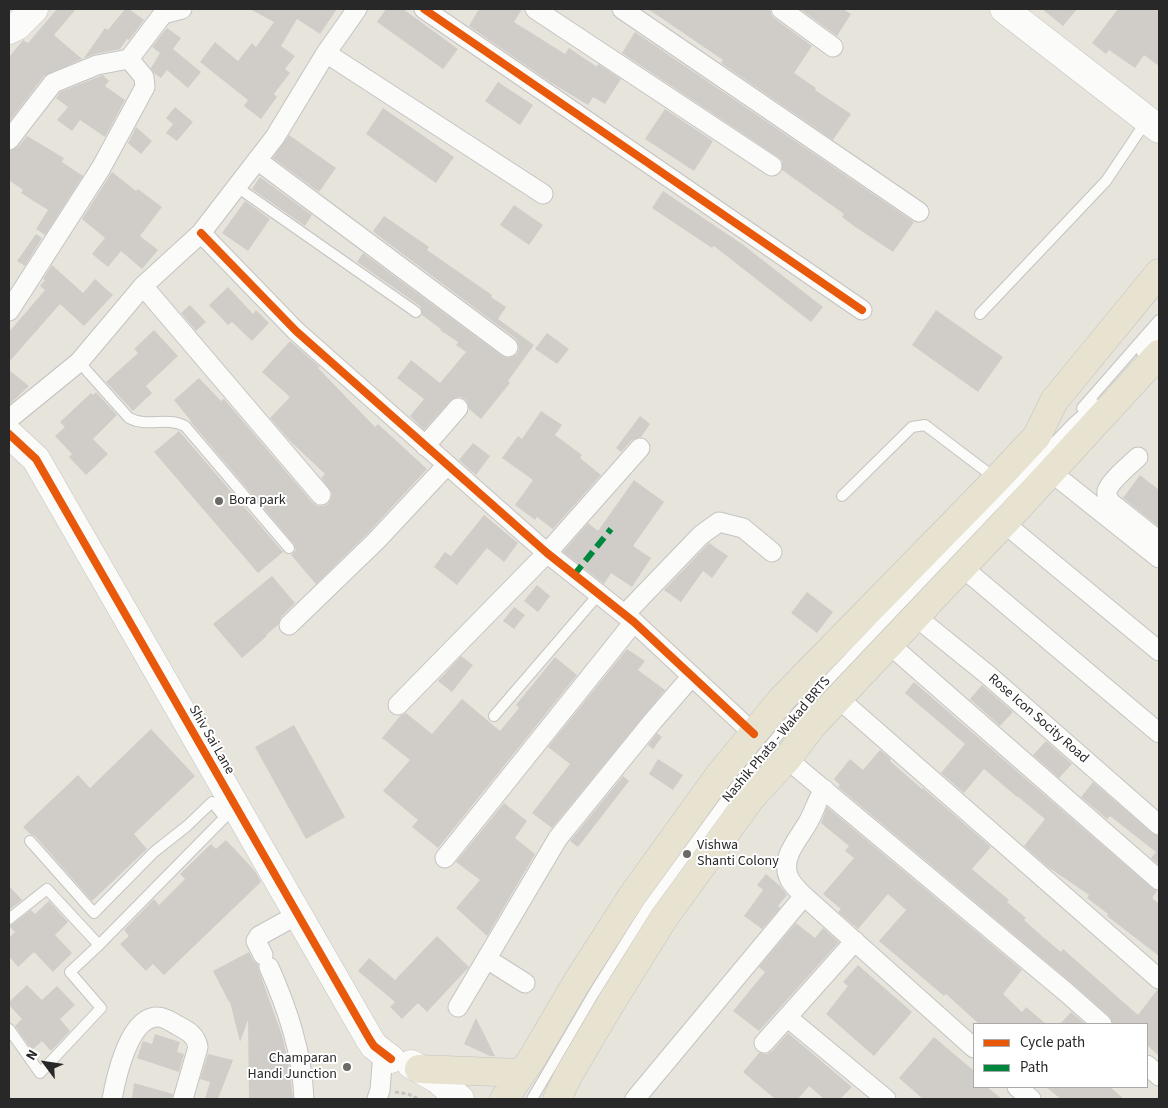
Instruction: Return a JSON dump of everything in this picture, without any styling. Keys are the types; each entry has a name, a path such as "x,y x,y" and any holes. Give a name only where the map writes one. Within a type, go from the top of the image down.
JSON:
{"main road":[{"path":"504,1099 533,1057 577,982 632,896 720,774 789,692 997,479 1036,436 1054,401 1159,273"},
{"path":"1036,436 1068,417 1159,299"},
{"path":"556,1099 611,1003 664,918 752,798 838,698 1057,466 1157,364"},
{"path":"419,1069 522,1073"}],"street":[{"path":"9,140 53,83 97,65 129,59 159,12 182,9"},
{"path":"9,419 79,362 143,286 201,233 275,137 326,53 357,9"},
{"path":"424,9 862,310"},
{"path":"535,9 772,166"},
{"path":"622,9 918,212"},
{"path":"781,9 833,47"},
{"path":"1004,9 1156,126"},
{"path":"9,30 17,26 30,10"},
{"path":"326,53 543,194"},
{"path":"9,311 101,168 145,87 144,78 129,59"},
{"path":"257,160 508,347"},
{"path":"201,233 296,331 547,553 598,595 630,618 754,734"},
{"path":"143,286 321,495"},
{"path":"425,446 458,408"},
{"name":"Shiv Sai Lane","path":"9,434 36,460 230,812 298,914 370,1040 374,1046 387,1056 395,1074 435,1099"},
{"path":"398,705 547,553 640,448"},
{"path":"1138,457 1111,484 1107,497 1110,502 1159,541"},
{"path":"289,624 376,541 447,465"},
{"path":"1057,466 1159,558"},
{"path":"446,858 630,618 701,535 719,522 743,528 772,552"},
{"path":"1004,523 1159,651"},
{"path":"962,567 1159,733"},
{"name":"Rose Icon Socity Road","path":"915,616 995,681 1159,825"},
{"path":"889,644 1159,880"},
{"path":"458,1007 558,838 692,676"},
{"path":"838,698 1159,979"},
{"path":"787,759 1101,1023"},
{"path":"824,789 786,863 788,877 804,896 973,1047"},
{"path":"635,1099 804,896"},
{"path":"298,914 259,936 256,941 286,1008 298,1051 304,1099"},
{"path":"764,1043 855,941"},
{"path":"487,959 525,983"},
{"path":"112,1099 118,1072 134,1035 143,1022 159,1016 192,1033 197,1042 198,1047 183,1099"},
{"path":"787,1017 886,1099"},
{"path":"378,1094 387,1056 405,1060 437,1080 460,1099"},
{"path":"1148,1066 1159,1076"},
{"path":"1018,1088 1031,1099"}],"lane":[{"path":"980,314 1156,126"},
{"path":"237,187 416,312"},
{"name":"Nashik Phata - Wakad BRTS","path":"532,1099 594,993 648,908 736,786 797,712 1068,417 1079,412 1159,320"},
{"name":"Nashik Phata - Wakad BRTS","path":"1068,417 1090,410 1159,334"},
{"path":"79,362 129,418 138,423 175,421 185,426 289,548"},
{"path":"842,496 912,427 918,425 925,425 997,479"},
{"path":"494,716 598,595"},
{"path":"9,1029 40,1073 102,1008 70,972 230,812 212,802 187,826 154,852 94,913 30,841"},
{"path":"9,919 48,889 99,945"}],"path":[{"path":"378,1094 408,1094 418,1099"}],"building":[{"path":"57,9 76,9 54,35 82,59 44,76 9,122 9,57 23,40 28,43"},
{"path":"125,9 129,9 144,20 129,40 127,39 120,49 84,58 105,28 108,30"},
{"path":"250,9 337,9 320,34 297,19 281,46 295,56 285,69 290,73 274,94 277,97 261,119 244,106 248,100 200,62 215,42 238,61 252,43 256,47 274,22"},
{"path":"386,9 403,9 458,49 443,69 377,22"},
{"path":"479,9 522,9 514,22 565,54 569,48 597,67 598,64 621,79 605,104 593,97 588,105 550,82 469,26"},
{"path":"648,9 770,9 774,18 812,46 794,73 816,88 815,90 851,114 833,140 721,63 723,60"},
{"path":"800,9 843,9 851,14 837,36"},
{"path":"1042,9 1077,9 1063,26"},
{"path":"1118,9 1159,9 1159,66 1144,55 1135,68 1109,50 1106,54 1092,43"},
{"path":"167,28 181,38 173,49 201,72 188,88 167,70 161,78 151,68 160,53 152,47"},
{"path":"635,32 914,222 893,252 854,226 842,217 844,214 782,170 782,161 778,157 622,53"},
{"path":"103,75 109,81 105,86 125,100 105,137 80,120 72,131 57,120 68,107 56,98 60,92"},
{"path":"498,82 533,105 520,125 485,101"},
{"path":"175,107 193,122 177,141 166,133 173,124 166,118"},
{"path":"383,108 454,157 436,183 366,134"},
{"path":"665,109 713,141 694,171 645,139"},
{"path":"136,127 152,141 141,154 128,143"},
{"path":"289,135 336,168 319,192 273,158"},
{"path":"27,136 64,158 62,162 83,176 45,235 36,229 48,210 21,193 23,190 9,180 9,151 18,147"},
{"path":"112,172 136,191 138,189 162,207 140,236 158,250 142,269 121,251 108,267 92,254 105,238 82,219"},
{"path":"260,177 312,215 305,226 252,189"},
{"path":"663,191 742,244 823,307 811,322 714,246 712,248 652,208"},
{"path":"245,201 270,219 248,251 222,233"},
{"path":"514,205 543,225 529,245 500,225"},
{"path":"384,216 429,247 427,250 492,295 491,297 506,307 498,319 534,345 508,381 510,383 481,419 469,409 466,400 460,397 450,401 424,430 410,416 424,399 397,378 411,360 440,383 466,352 456,345 458,342 422,315 420,306 357,262 363,253 502,356 507,358 517,354 519,349 518,342 376,234 373,231"},
{"path":"36,234 42,238 25,266 17,261"},
{"path":"52,265 83,293 95,279 113,295 84,326 60,304 9,362 9,332 45,290 40,286"},
{"path":"228,287 253,314 256,310 269,323 252,341 232,322 228,325 209,305"},
{"path":"190,305 206,322 196,331 181,313"},
{"path":"936,310 1003,357 978,392 912,345"},
{"path":"154,330 178,356 146,386 152,393 133,411 106,382 138,353 134,349"},
{"path":"547,333 569,349 557,364 535,349"},
{"path":"290,341 320,367 318,368 375,427 378,424 427,469 368,533 316,584 291,555 296,550 294,544 174,400 199,378 221,401 224,399 312,502 318,506 328,504 332,493 321,478 325,474 290,441 270,418 290,397 262,372"},
{"path":"9,370 29,386 9,405"},
{"path":"96,392 117,415 93,439 108,454 86,475 69,457 72,454 55,436 65,427 60,422 91,393 93,395"},
{"path":"541,411 562,425 555,435 582,455 580,458 601,475 553,529 537,517 535,520 515,505 533,480 502,458 518,436 522,439"},
{"path":"640,416 650,424 641,437 632,440 621,452 616,448"},
{"name":"Bora park","path":"179,431 283,552 258,573 154,452"},
{"path":"473,443 490,456 476,475 459,460"},
{"path":"1140,475 1159,490 1159,527 1123,498"},
{"path":"634,480 664,502 633,546 651,558 632,587 611,573 604,584 563,552 588,523 598,531"},
{"path":"484,515 518,543 504,562 487,548 457,585 434,567 445,552 451,556"},
{"path":"709,543 728,556 712,578 703,571 681,602 664,590"},
{"path":"272,576 295,603 281,617 278,625 242,658 213,624"},
{"path":"537,585 550,596 538,612 524,601"},
{"path":"807,592 833,612 817,633 791,613"},
{"path":"514,607 525,615 514,629 503,621"},
{"path":"627,649 645,661 638,670 665,690 552,828 532,813 570,764 548,747"},
{"path":"461,656 473,665 452,692 438,681"},
{"path":"555,657 577,675 438,848 412,827 418,820 383,791 410,760 382,738 400,716 406,713 432,734 462,699 500,731 519,708 516,705"},
{"path":"914,682 1157,891 1152,898 1159,904 1159,956 1107,916 1108,914 1087,898 1089,895 1048,867 1024,846 1045,819 984,769 964,793 941,773 965,744 905,693"},
{"path":"982,685 1013,712 1000,726 970,699"},
{"path":"294,725 345,817 306,839 255,747"},
{"path":"151,729 195,776 134,834 147,849 92,901 35,836 23,827 78,775 90,788"},
{"path":"657,733 662,737 653,749 648,745"},
{"path":"1046,741 1072,764 1059,778 1033,755"},
{"path":"880,750 922,789 991,847 972,869 1009,900 1007,902 1026,918 1024,920 1043,937 1061,952 1063,949 1138,1015 1157,990 1159,990 1159,1056 1148,1046 1148,1023 1112,1023 1109,1016 1074,985 838,787 840,785 834,779 850,759 863,770"},
{"path":"658,759 683,775 673,790 649,774"},
{"path":"623,776 629,781 578,847 570,841"},
{"path":"1093,782 1152,833 1159,836 1159,865 1151,858 1156,852 1110,816 1107,819 1081,797"},
{"path":"504,803 527,821 515,838 535,854 487,936 456,908 480,880 456,862"},
{"path":"827,807 1022,970 1003,994 1022,1012 1026,1007 1045,1023 978,1023 946,994 944,996 879,941 906,910 888,894 858,929 838,912 841,909 823,894 854,858 845,851 849,846 821,823"},
{"path":"226,840 255,871 261,882 164,975 153,964 146,971 120,944 129,936 124,930 154,899 159,905 185,879 180,874 211,844 216,849"},
{"path":"766,874 787,895 778,906 780,908 762,929 744,916 763,890 757,885"},
{"path":"9,886 22,900 9,910"},
{"path":"49,901 68,922 55,935 72,953 53,972 34,952 18,967 9,956 9,938 15,932 9,926 31,910 35,914"},
{"path":"796,923 815,938 823,928 839,942 759,1031 733,1011 765,972 759,967"},
{"path":"437,936 469,967 427,1012 418,1003 402,1019 390,1007 395,1002 358,971 369,958 395,980"},
{"path":"249,952 258,965 282,1035 289,1066 293,1099 249,1099 248,1020 240,1042 230,1002 213,971"},
{"path":"858,965 912,1012 874,1056 826,1014 848,986 843,982"},
{"path":"27,985 42,1000 57,986 75,1005 60,1019 70,1031 51,1051 42,1041 32,1050 15,1026 22,1019 9,1005 9,1002"},
{"path":"1071,1012 1084,1023 1061,1023"},
{"path":"476,1018 495,1056 490,1056 464,1044"},
{"path":"788,1033 852,1087 840,1099 824,1099 809,1086 798,1099 775,1099 743,1072 759,1053 767,1054 772,1051"},
{"path":"155,1034 180,1042 177,1052 184,1054 179,1072 137,1058 143,1041 152,1044"},
{"path":"934,1037 973,1070 973,1088 988,1088 1002,1099 923,1099 899,1078"},
{"path":"208,1054 233,1060 218,1099 205,1099 210,1082 200,1079"},
{"path":"134,1083 173,1094 172,1099 132,1099"},
{"path":"1047,1088 1111,1088 1124,1099 1061,1099"}],"marked path":[{"path":"574,575 611,529"}],"cycle path":[{"path":"424,9 862,310"},
{"path":"201,233 296,331 547,553 634,622 754,734"},
{"path":"9,434 36,459 370,1040 374,1046 391,1059"}],"place":[{"name":"Bora park","path":"219,501"},
{"name":"Vishwa Shanti Colony","path":"687,854"},
{"name":"Champaran Handi Junction","path":"347,1067"}]}
